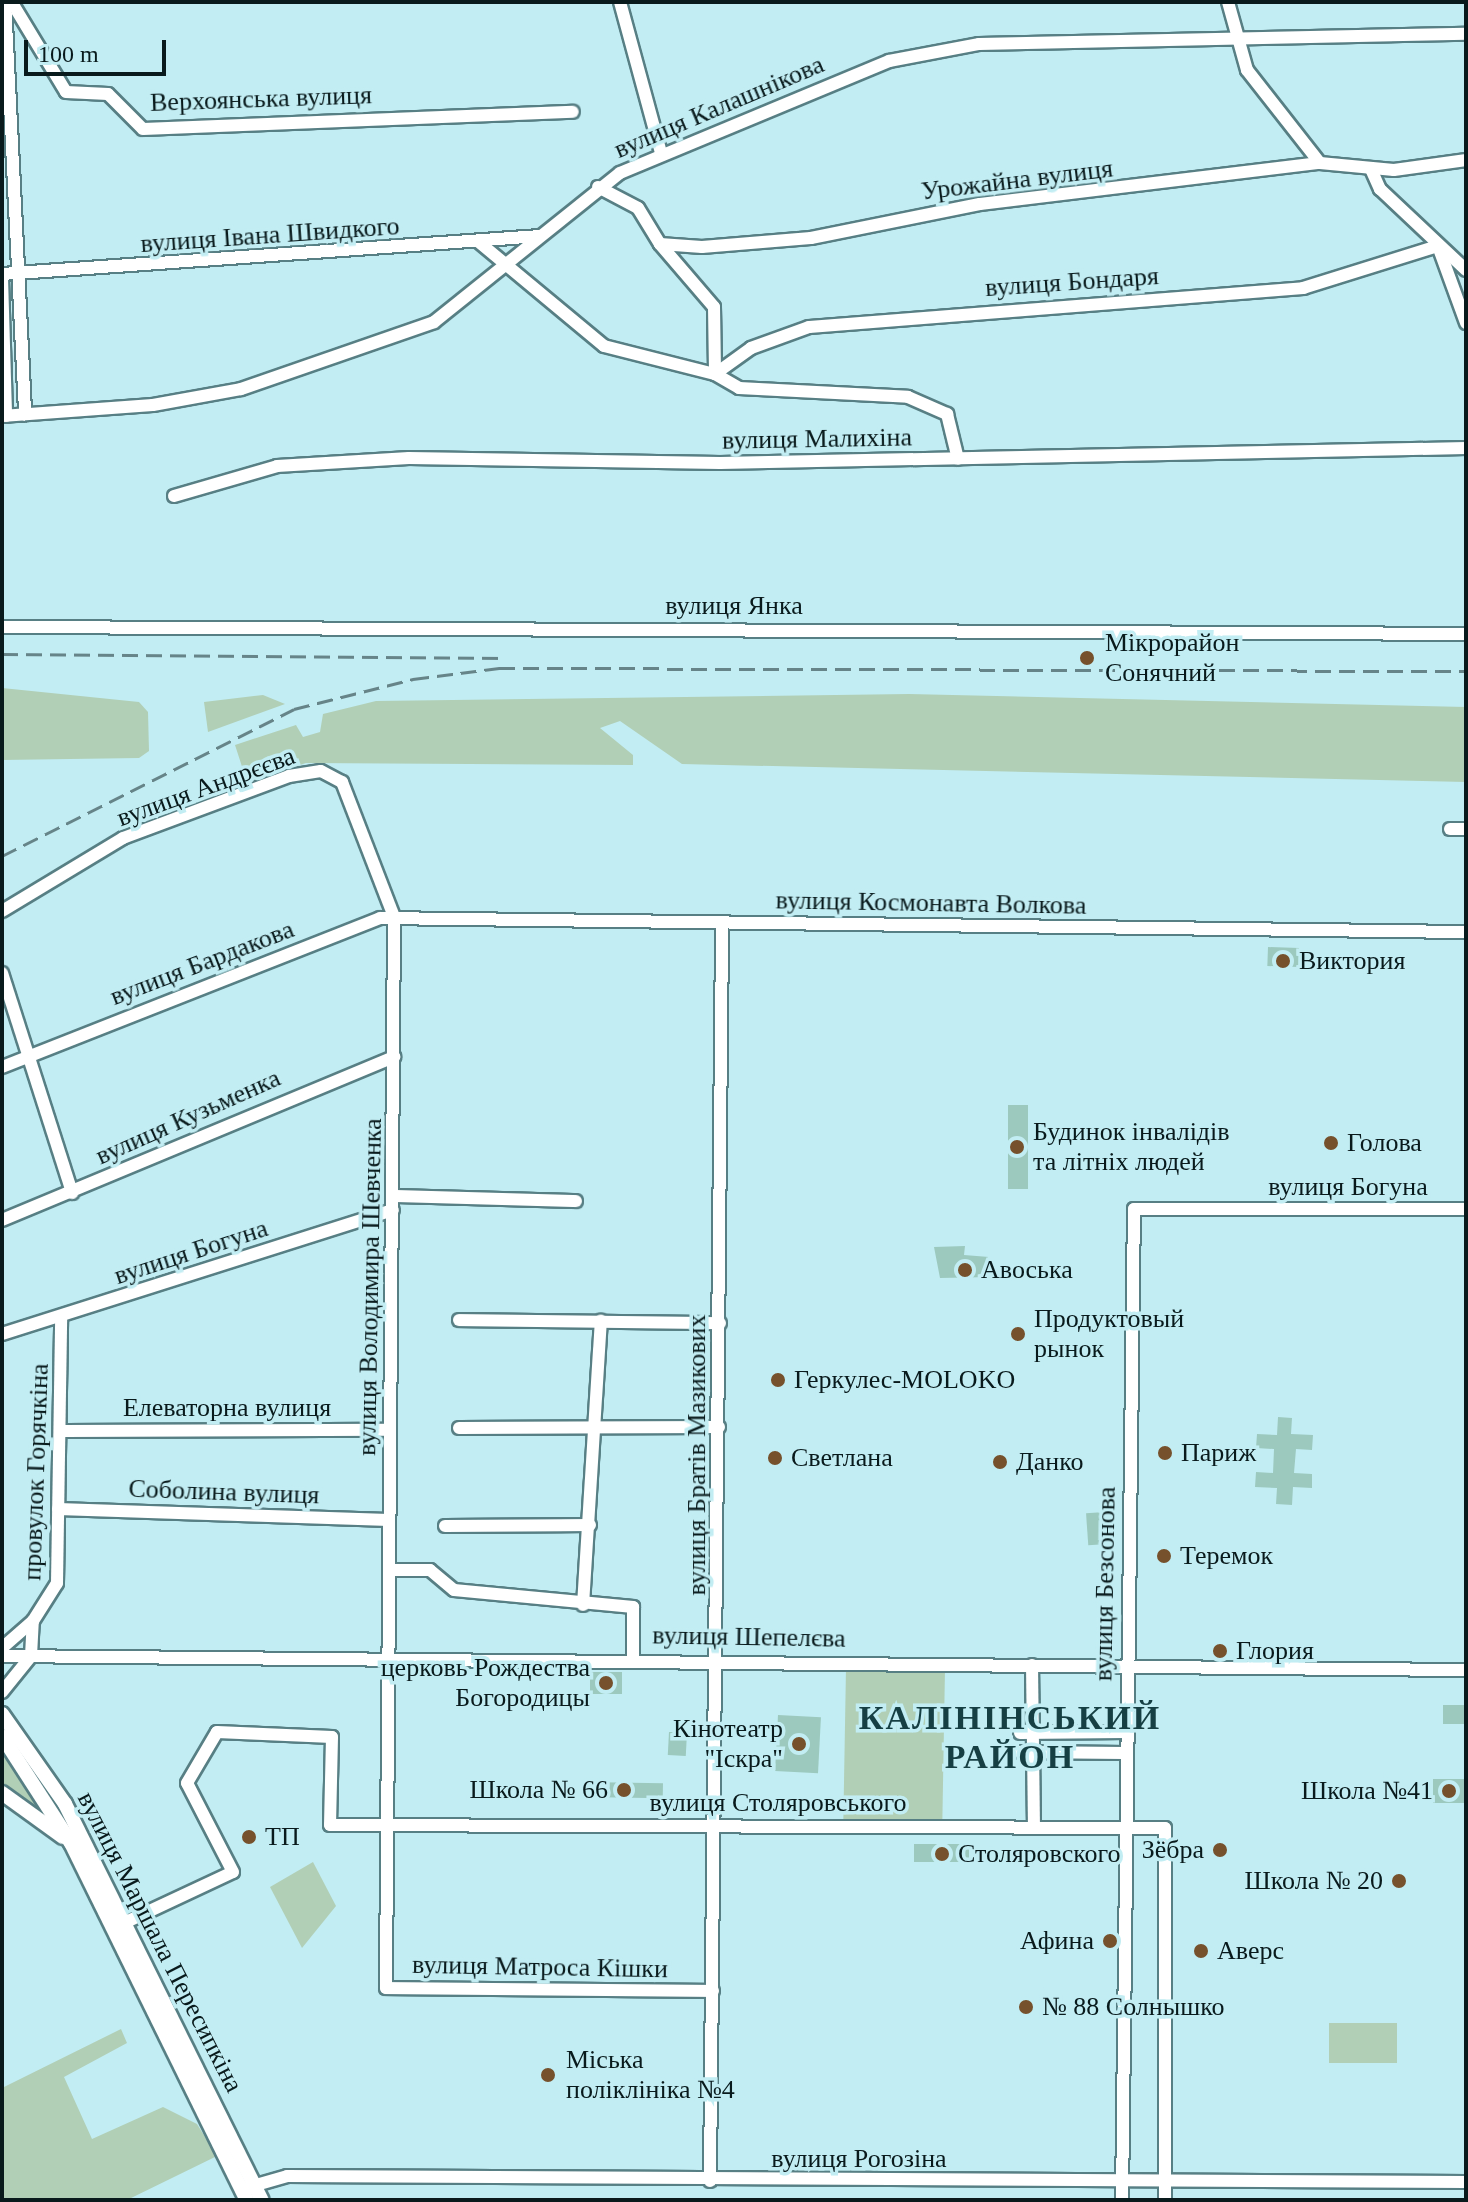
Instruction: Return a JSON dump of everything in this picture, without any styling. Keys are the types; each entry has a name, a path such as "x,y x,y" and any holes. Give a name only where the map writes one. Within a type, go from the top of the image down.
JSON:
{"main road":[{"name":"вулиця Маршала Пересипкіна","path":"2,1714 65,1804 124,1923 248,2192"},
{"name":"вулиця Маршала Пересипкіна","path":"2,1736 71,1843 248,2192 262,2200"},
{"path":"2,1793 71,1843"}],"street":[{"path":"620,2 661,153"},
{"path":"1228,2 1255,84 1320,163"},
{"path":"9,8 25,415"},
{"name":"Верхоянська вулиця","path":"9,8 66,92 108,94 143,129 573,112"},
{"name":"вулиця Калашнікова","path":"4,416 153,405 284,377 434,322 507,266 598,187 661,153 918,54 979,44 1237,36 1466,34"},
{"name":"Урожайна вулиця","path":"660,244 811,238 980,204 1320,163 1371,169 1466,160"},
{"path":"1371,169 1380,189 1466,270"},
{"path":"598,187 638,208 660,244 714,307 715,374"},
{"name":"вулиця Івана Швидкого","path":"2,276 480,243 540,236"},
{"path":"480,243 604,346 715,374 739,388 792,394 908,397 947,414 958,459"},
{"path":"1438,246 1461,292 1466,323"},
{"name":"вулиця Бондаря","path":"715,374 751,348 809,327 1303,288 1438,246"},
{"path":"2,276 4,416"},
{"name":"вулиця Малихіна","path":"174,496 254,470 366,460 958,459 1466,448"},
{"name":"вулиця Янка","path":"2,627 1466,634"},
{"name":"вулиця Андрєєва","path":"2,911 123,838 321,771 342,782 394,917"},
{"path":"1450,829 1466,829"},
{"name":"вулиця Космонавта Волкова","path":"394,917 1466,932"},
{"name":"вулиця Бардакова","path":"2,1067 394,917"},
{"name":"вулиця Володимира Шевченка","path":"385,1825 394,917"},
{"name":"вулиця Братів Мазикових","path":"710,2181 718,1657 722,922"},
{"path":"2,973 72,1193"},
{"name":"вулиця Кузьменка","path":"2,1220 394,1057"},
{"name":"вулиця Богуна","path":"2,1334 61,1318 393,1203 576,1201"},
{"name":"вулиця Богуна","path":"1134,1209 1466,1209"},
{"name":"вулиця Безсонова","path":"1122,2200 1123,1827 1134,1209"},
{"name":"провулок Горячкіна","path":"33,1621 57,1583 58,1509 65,1431 61,1318"},
{"path":"459,1320 720,1323"},
{"path":"583,1605 601,1321"},
{"path":"459,1428 719,1427"},
{"name":"Елеваторна вулиця","path":"65,1431 390,1430"},
{"name":"Соболина вулиця","path":"58,1509 389,1520"},
{"path":"445,1526 590,1525"},
{"path":"389,1570 430,1570 454,1590 583,1605 633,1607 633,1658"},
{"path":"2,1648 33,1621"},
{"path":"2,1692 31,1656 33,1621"},
{"name":"вулиця Шепелєва","path":"2,1656 718,1657 1126,1667 1466,1670"},
{"path":"1032,1665 1026,1733 1034,1826"},
{"name":"вулиця Столяровського","path":"124,1923 233,1872 187,1783 217,1732 332,1737 330,1825 1165,1828 1165,2180"},
{"path":"1026,1733 1125,1732"},
{"path":"1027,1752 1124,1753"},
{"name":"вулиця Матроса Кішки","path":"385,1825 386,1988 713,1991"},
{"name":"вулиця Рогозіна","path":"248,2192 287,2176 710,2181 1466,2182"},
{"path":"1165,2180 1165,2200"}],"green space":[{"path":"2,688 139,702 148,712 149,751 139,758 2,760"},
{"path":"909,694 1466,707 1466,782 682,764 620,721 600,728 633,755 633,765 306,763 247,782 235,745 296,725 303,737 320,732 323,714 376,701"},
{"path":"263,695 285,704 208,732 204,702"},
{"path":"846,1668 945,1670 942,1822 843,1820"},
{"path":"2,1751 20,1773 48,1818 2,1786"},
{"path":"313,1862 336,1906 302,1948 270,1887"},
{"path":"1329,2023 1397,2023 1397,2063 1329,2063"},
{"path":"121,2029 127,2043 64,2077 92,2139 163,2107 197,2124 217,2156 127,2200 2,2200 2,2088"}],"building":[{"name":"Виктория","path":"1268,947 1299,948 1298,967 1267,966"},
{"name":"Будинок інвалідів та літніх людей","path":"1008,1105 1028,1105 1028,1189 1008,1189"},
{"name":"Авоська","path":"965,1246 964,1255 989,1257 991,1277 940,1278 934,1247"},
{"path":"1278,1417 1292,1418 1291,1434 1313,1435 1312,1450 1296,1449 1294,1473 1312,1474 1312,1488 1293,1487 1292,1505 1276,1504 1277,1488 1255,1487 1256,1472 1273,1473 1274,1449 1256,1448 1257,1434 1277,1435"},
{"path":"1105,1512 1107,1544 1088,1545 1086,1513"},
{"name":"церковь Рождества Богородицы","path":"590,1672 622,1672 622,1694 590,1694"},
{"name":"Школа №41","path":"1443,1705 1466,1705 1466,1724 1443,1724"},
{"name":"Кінотеатр \"Іскра\"","path":"778,1715 821,1717 818,1773 775,1771"},
{"path":"669,1732 687,1733 686,1756 668,1755"},
{"name":"Школа №41","path":"1433,1779 1466,1779 1466,1803 1433,1803"},
{"name":"Школа № 66","path":"585,1782 663,1783 663,1798 585,1797"},
{"name":"Столяровского","path":"914,1844 969,1844 969,1862 914,1862"}],"railway":[{"path":"2,654 506,658"},
{"path":"2,856 294,709 413,679 499,668 1466,671"}],"place":[{"name":"Мікрорайон Сонячний","path":"1087,658"},
{"name":"Виктория","path":"1283,961"},
{"name":"Голова","path":"1331,1143"},
{"name":"Будинок інвалідів та літніх людей","path":"1017,1147"},
{"name":"Авоська","path":"965,1270"},
{"name":"Продуктовый рынок","path":"1018,1334"},
{"name":"Геркулес-MOLOKO","path":"778,1380"},
{"name":"Париж","path":"1165,1453"},
{"name":"Светлана","path":"775,1458"},
{"name":"Данко","path":"1000,1462"},
{"name":"Теремок","path":"1164,1556"},
{"name":"Глория","path":"1220,1651"},
{"name":"церковь Рождества Богородицы","path":"606,1683"},
{"name":"Кінотеатр \"Іскра\"","path":"799,1744"},
{"name":"Школа № 66","path":"624,1790"},
{"name":"Школа №41","path":"1449,1791"},
{"name":"ТП","path":"249,1837"},
{"name":"Зёбра","path":"1220,1850"},
{"name":"Столяровского","path":"942,1854"},
{"name":"Школа № 20","path":"1399,1881"},
{"name":"Афина","path":"1110,1941"},
{"name":"Аверс","path":"1201,1951"},
{"name":"№ 88 Солнышко","path":"1026,2007"},
{"name":"Міська поліклініка №4","path":"548,2075"}],"district":[{"name":"КАЛІНІНСЬКИЙ РАЙОН","path":"1010,1736"}]}
